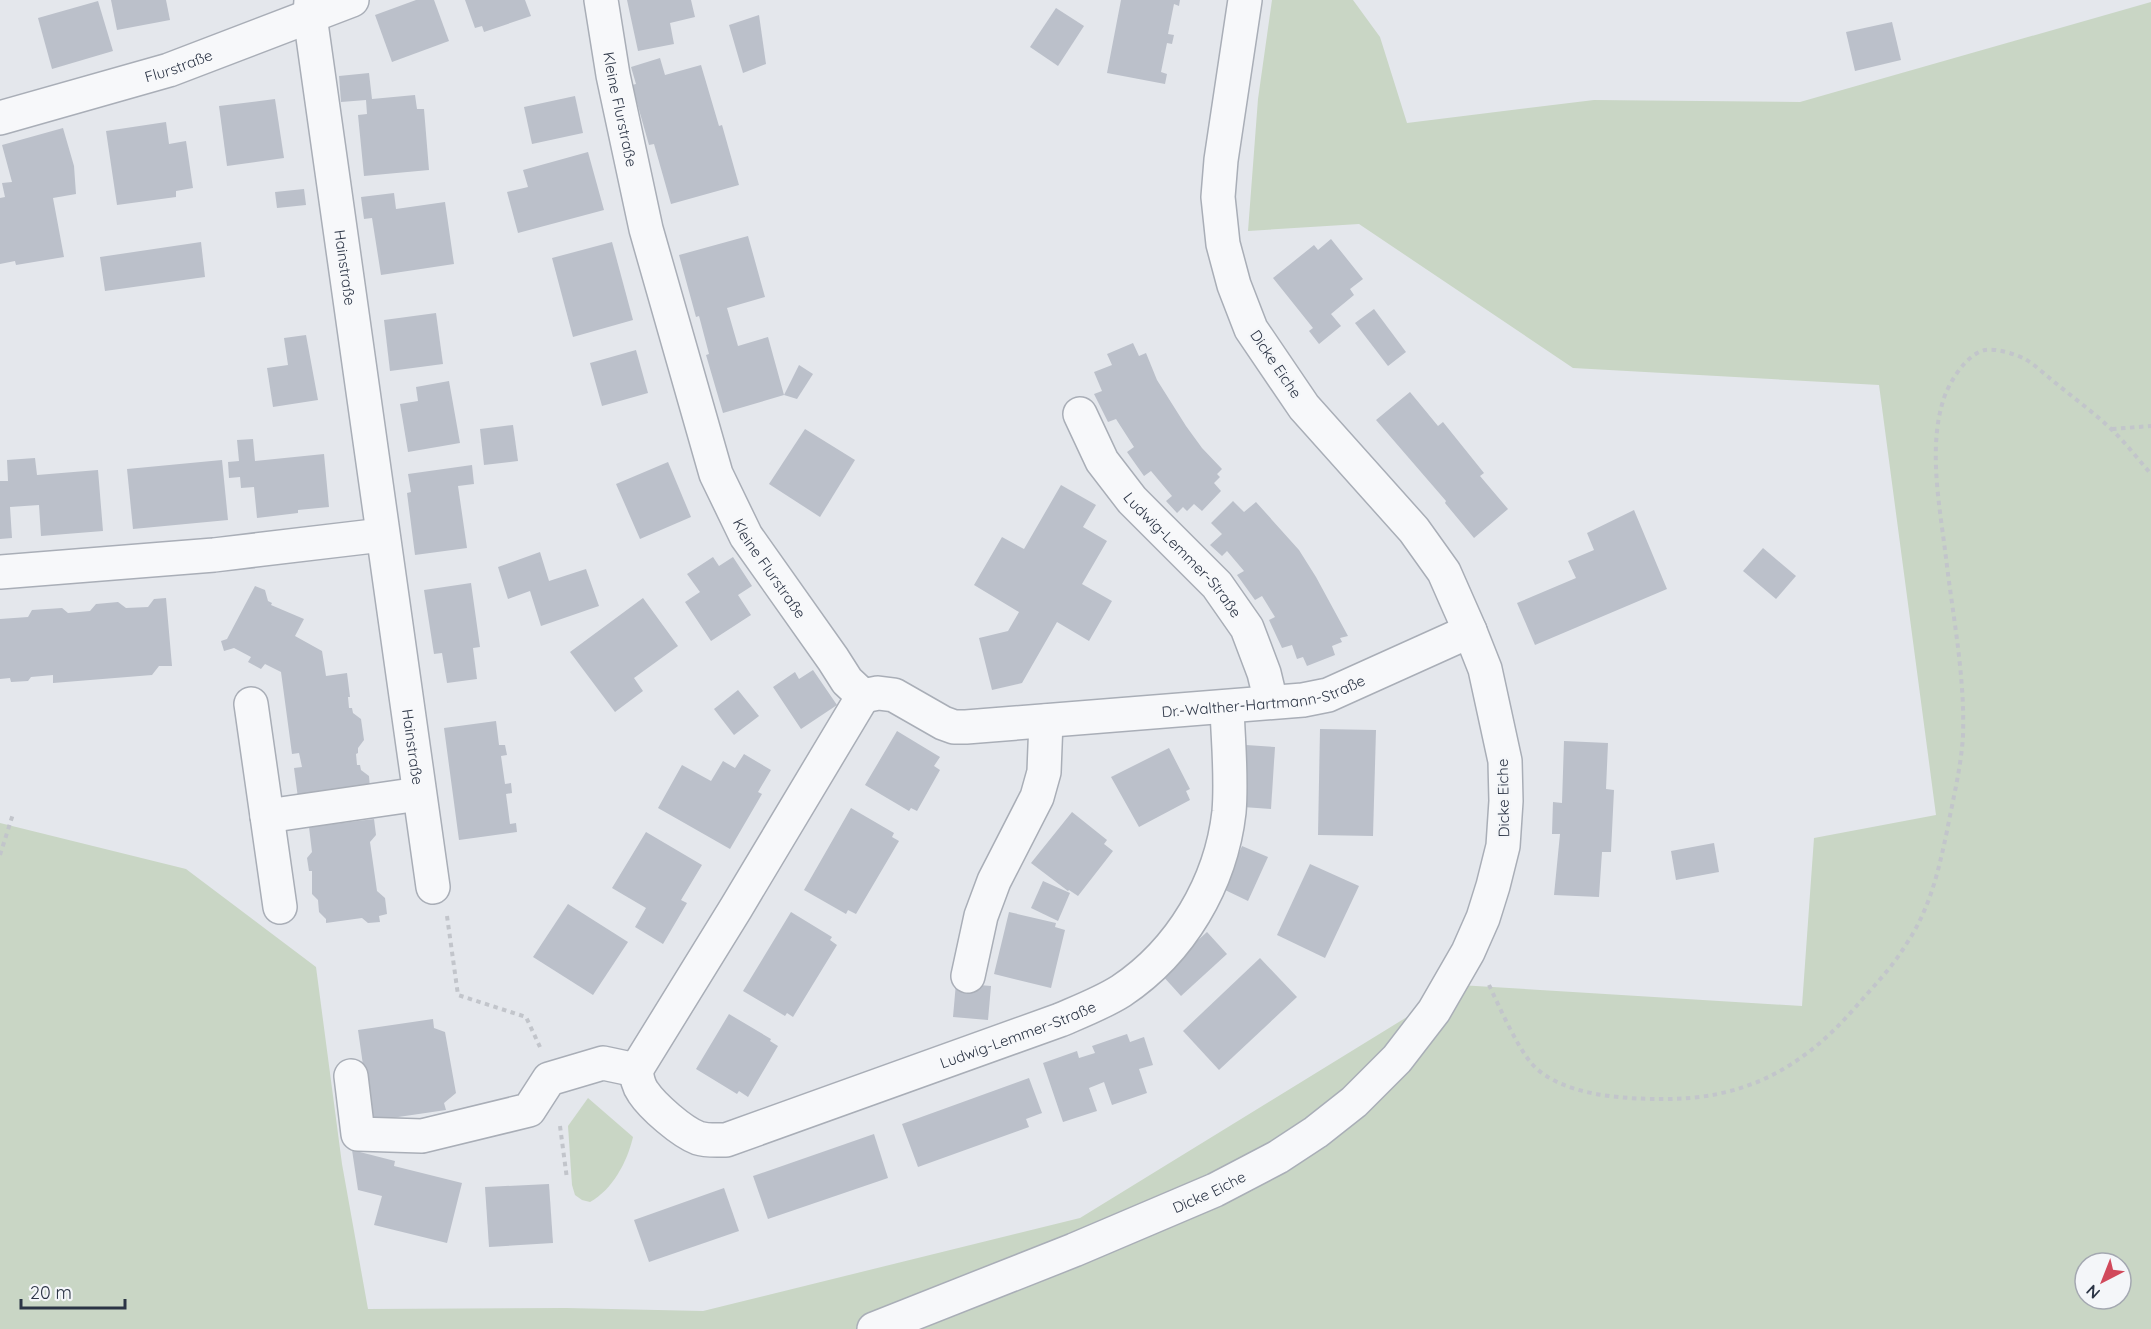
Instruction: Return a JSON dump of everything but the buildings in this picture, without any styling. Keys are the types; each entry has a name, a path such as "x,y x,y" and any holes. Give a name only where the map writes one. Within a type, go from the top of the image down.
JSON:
{"street":[{"name":"Flurstraße","path":"0,118 170,70 310,8 352,0"},
{"name":"Kleine Flurstraße","path":"601,0 613,75 646,229 716,474 746,536 846,681 863,696"},
{"name":"Dicke Eiche","path":"874,1329 1107,1236 1215,1190 1278,1157 1316,1132 1354,1102 1396,1059 1434,1011 1467,952 1483,918 1493,886 1503,846 1506,801 1505,761 1485,669 1470,630 1444,572 1414,530 1304,407 1251,329 1234,285 1223,244 1218,197 1245,0"},
{"name":"Hainstraße","path":"310,8 419,794 439,897"},
{"name":"Ludwig-Lemmer-Straße","path":"1080,414 1102,461 1132,500 1217,585 1247,628 1264,673 1271,702"},
{"path":"0,572 214,555 382,535"},
{"name":"Dr.-Walther-Hartmann-Straße","path":"863,696 878,693 894,695 954,727 1304,700 1328,694 1470,630"},
{"path":"351,1076 358,1134 422,1136 529,1110 549,1079 589,1066 603,1063 636,1070 863,696"},
{"path":"250,704 280,907"},
{"name":"Ludwig-Lemmer-Straße","path":"636,1070 638,1082 644,1093 680,1126 698,1138 708,1141 726,1140 1060,1020 1120,991 1144,972 1189,923 1212,879 1229,813 1227,706"},
{"path":"968,976 981,916 994,881 1037,797 1044,772 1046,721"},
{"path":"267,816 419,794"}],"path":[{"path":"1467,952 1489,984 1508,1024 1532,1064 1556,1083 1595,1094 1661,1099 1703,1097 1738,1090 1773,1077 1806,1054 1839,1026 1887,972 1918,924 1936,883 1958,774 1963,736 1961,678 1936,469 1942,402 1952,379 1973,355 1986,349 2026,359 2112,429 2151,474"},
{"path":"2112,429 2151,426"},
{"path":"0,855 13,814"},
{"path":"439,897 458,995 526,1017 543,1053"}],"green space":[{"path":"1272,0 1353,0 1380,37 1407,123 1594,100 1800,102 2151,2 2151,1329 0,1329 0,823 186,869 316,967 342,1164 368,1309 566,1308 703,1311 1080,1218 1459,985 1802,1006 1814,838 1936,815 1879,385 1573,368 1359,224 1248,231 1258,99"},
{"path":"588,1098 633,1137 618,1174 606,1190 590,1202 575,1195 572,1185 568,1126"}]}
